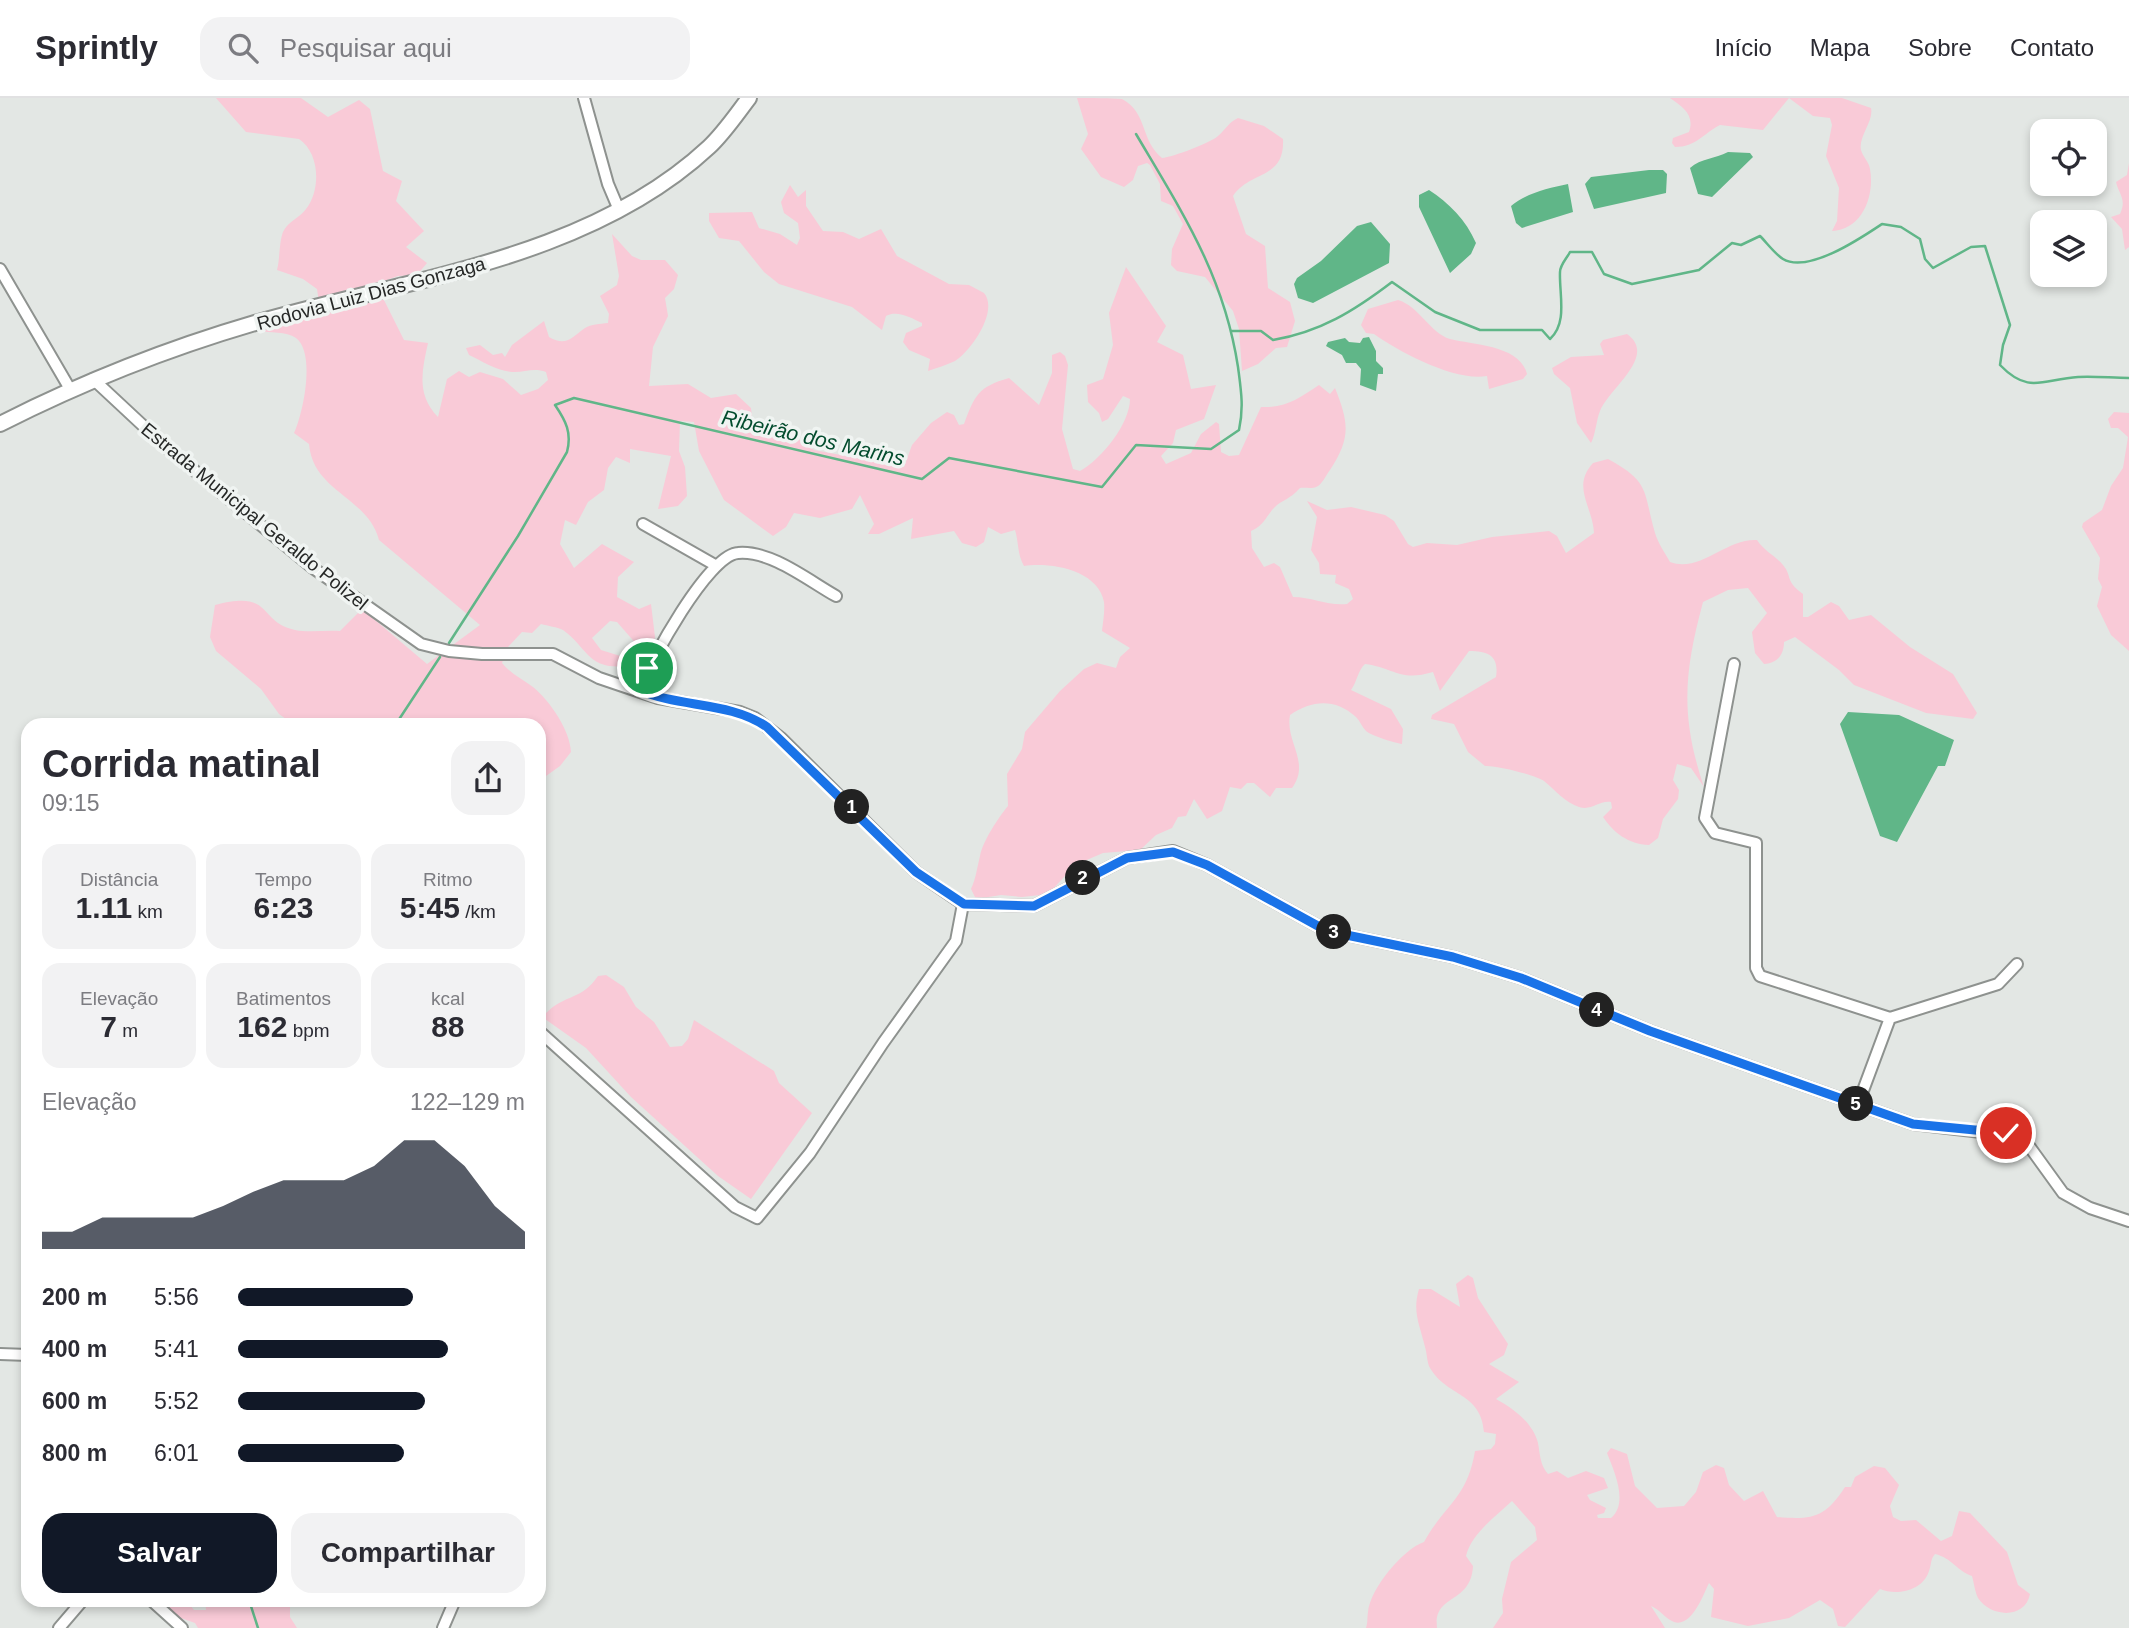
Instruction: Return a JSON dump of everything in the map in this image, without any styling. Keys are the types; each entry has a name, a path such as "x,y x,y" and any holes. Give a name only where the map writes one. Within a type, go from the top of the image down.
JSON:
{"main road":[{"name":"Rodovia Luiz Dias Gonzaga","path":"0,424 70,388 172,349 369,292 472,270 619,210 678,173 710,146 749,98"}],"street":[{"path":"584,98 608,184 619,210"},
{"path":"0,269 70,388"},
{"name":"Estrada Municipal Geraldo Polizel","path":"93,379 167,447 313,568 421,644 449,652 553,654 599,678 658,698 729,710 755,718 791,747 916,872 964,904"},
{"path":"643,524 715,565"},
{"path":"639,690 647,668 676,619 715,565 724,557 737,553 767,559 836,596"},
{"path":"1734,664 1704,818 1715,833 1756,843 1757,972 1763,978 1890,1018 1998,984 2017,964"},
{"path":"546,1037 735,1207 757,1217 810,1153 883,1043 957,941 964,904 1034,906 1127,858 1173,852 1207,865 1327,931 1453,957 1521,978 1650,1031 1921,1126 2015,1136 2029,1146 2063,1193 2090,1208 2129,1221"},
{"path":"1858,1104 1890,1018"},
{"path":"0,1354 21,1355"},
{"path":"59,1628 77,1607"},
{"path":"159,1607 182,1628"},
{"path":"443,1628 452,1607"}],"shaded area":[{"path":"216,98 301,98 328,117 359,100 370,109 383,171 402,181 396,201 424,231 406,247 427,263 417,275 398,276 353,292 382,296 404,340 428,343 422,382 426,400 438,417 447,379 459,371 469,377 480,372 503,379 521,395 538,389 548,380 546,372 512,372 495,368 469,355 466,348 480,345 493,355 502,353 505,357 512,345 544,321 549,337 560,341 568,340 590,326 608,323 609,314 600,296 617,285 619,276 612,234 632,256 641,260 665,260 678,275 674,289 665,298 668,316 653,347 649,386 688,384 711,398 736,394 751,408 754,436 787,431 814,450 904,467 912,445 931,423 947,412 954,415 959,425 964,424 975,399 990,385 1009,378 1039,405 1052,373 1052,355 1060,352 1065,356 1068,365 1062,429 1073,469 1080,471 1097,458 1113,440 1129,408 1130,399 1123,396 1108,419 1102,422 1099,413 1088,402 1087,385 1103,379 1113,345 1109,313 1126,267 1166,326 1157,342 1183,355 1191,389 1216,385 1204,419 1176,430 1173,443 1161,456 1166,464 1191,453 1201,434 1216,422 1219,424 1221,452 1229,456 1239,455 1261,407 1286,404 1319,385 1330,394 1335,388 1346,430 1337,459 1318,486 1300,488 1276,506 1256,529 1251,531 1252,548 1264,567 1274,563 1280,567 1293,597 1340,604 1347,604 1353,599 1349,589 1335,583 1336,575 1320,574 1319,563 1311,550 1317,517 1307,501 1327,510 1351,507 1385,515 1394,521 1408,544 1413,547 1427,543 1457,545 1492,537 1549,531 1557,536 1566,553 1594,533 1583,489 1584,480 1593,463 1608,459 1632,474 1639,482 1656,537 1670,562 1692,563 1735,544 1757,540 1783,565 1793,585 1803,594 1803,617 1808,617 1831,602 1839,606 1849,620 1871,615 1910,647 1953,674 1977,713 1973,719 1926,713 1854,685 1839,670 1795,637 1784,642 1783,650 1776,660 1764,664 1755,653 1752,632 1767,613 1748,588 1728,590 1703,602 1689,673 1688,716 1696,762 1704,787 1691,768 1677,764 1673,780 1679,790 1678,799 1663,819 1658,838 1649,845 1628,840 1612,828 1603,817 1612,808 1611,802 1588,808 1579,807 1544,781 1524,773 1485,766 1468,752 1454,724 1431,719 1432,715 1496,677 1496,664 1492,656 1469,651 1440,691 1433,672 1413,676 1365,664 1351,690 1391,709 1403,729 1402,744 1369,733 1356,717 1340,707 1323,703 1307,706 1290,715 1289,725 1299,769 1292,788 1276,788 1270,797 1254,783 1247,783 1241,789 1230,787 1222,811 1207,819 1194,799 1186,816 1178,817 1172,828 1156,835 1140,850 1103,853 1075,865 1053,889 1040,895 1001,895 976,899 971,889 982,850 991,830 1008,806 1007,774 1022,749 1025,732 1060,691 1084,669 1097,663 1116,668 1120,657 1130,648 1102,631 1104,602 1100,591 1093,582 1072,570 1047,565 1024,566 1015,530 1001,534 988,527 984,542 976,547 962,543 954,531 911,539 913,518 879,534 868,534 874,524 860,495 852,509 820,518 794,513 786,527 773,536 724,500 699,451 694,422 680,421 679,451 685,467 687,496 678,506 658,509 671,456 630,449 630,463 616,457 608,468 604,490 588,502 576,525 565,520 560,544 574,568 602,544 634,562 618,577 617,597 639,609 651,604 655,637 651,647 638,646 617,622 610,621 592,638 601,650 630,659 627,666 604,665 590,657 563,630 541,624 532,633 522,632 508,647 502,663 533,687 558,716 570,743 571,752 560,766 546,776 546,718 285,718 261,689 216,651 210,637 215,605 247,601 263,608 283,626 306,631 340,631 362,609 427,664 480,625 379,540 373,525 364,514 320,473 309,444 294,433 306,384 307,370 302,346 296,338 288,334 259,331 288,320 319,302 317,289 303,279 277,270 283,232 311,201 316,172 311,153 299,139 246,132"},
{"path":"1077,98 1122,99 1136,112 1150,143 1162,158 1207,142 1238,118 1264,126 1283,139 1279,162 1240,188 1233,196 1246,234 1265,246 1268,288 1290,302 1295,321 1287,347 1276,348 1258,364 1242,371 1239,329 1233,311 1205,277 1177,271 1171,265 1172,249 1183,224 1173,206 1161,201 1160,184 1150,165 1147,163 1138,166 1133,180 1124,187 1101,177 1081,149 1088,134"},
{"path":"1670,98 1789,98 1763,130 1720,125 1694,142 1675,147 1673,138 1689,132 1690,121 1683,108"},
{"path":"1789,98 1842,98 1871,108 1861,145 1870,169 1870,190 1864,210 1851,225 1832,231 1837,221 1839,188 1826,156 1832,125 1830,118 1813,116"},
{"path":"1728,152 1750,153 1753,157 1712,197 1698,194 1690,168"},
{"path":"2129,163 2129,247 2125,250 2122,229 2111,217 2120,214 2122,209 2123,201 2116,182 2127,175"},
{"path":"1663,170 1667,174 1666,193 1594,209 1585,184 1591,177"},
{"path":"1568,184 1573,212 1522,228 1516,223 1511,206 1517,201 1545,189"},
{"path":"790,185 798,197 806,190 806,206 823,231 843,232 859,239 881,229 897,256 949,284 969,285 984,293 988,301 986,320 968,349 955,361 928,371 930,359 909,350 903,342 906,333 922,326 922,323 904,315 891,314 886,316 882,330 852,307 779,284 764,272 739,241 719,238 709,221 709,213 752,212 759,228 780,234 797,245 800,238 798,223 784,213 781,202"},
{"path":"1429,190 1456,213 1476,243 1471,254 1450,273 1419,207 1419,195"},
{"path":"1371,222 1390,244 1389,263 1313,303 1298,298 1294,284 1297,278 1321,261 1357,226"},
{"path":"1398,300 1412,308 1443,336 1506,352 1523,364 1527,374 1523,379 1489,389 1487,376 1474,377 1444,370 1413,357 1374,334 1366,333 1361,325 1368,309"},
{"path":"1627,334 1635,343 1637,352 1634,362 1600,411 1591,443 1577,423 1570,388 1554,374 1552,368 1571,357 1604,355 1600,344 1603,340"},
{"path":"1369,337 1376,351 1376,361 1383,368 1383,374 1378,374 1376,391 1360,385 1361,369 1356,363 1346,363 1342,355 1326,346 1328,342 1345,338 1349,342 1360,343 1363,338"},
{"path":"2114,412 2129,413 2129,651 2111,635 2097,606 2102,587 2098,579 2100,558 2082,527 2083,523 2102,510 2111,486 2123,468 2128,437 2118,428 2111,428 2108,419"},
{"path":"1848,712 1899,715 1954,740 1945,766 1938,766 1897,842 1880,836 1840,724"},
{"path":"606,975 624,987 636,1007 654,1022 670,1047 682,1046 688,1039 694,1020 774,1071 779,1083 812,1113 751,1199 718,1176 631,1097 586,1048 546,1020 546,1013 553,1007 586,990 598,976"},
{"path":"1468,1275 1473,1278 1478,1298 1508,1344 1504,1355 1489,1364 1519,1382 1496,1399 1515,1412 1532,1429 1548,1474 1557,1471 1568,1478 1586,1471 1604,1478 1608,1488 1587,1495 1590,1500 1606,1508 1604,1513 1597,1515 1598,1518 1611,1518 1619,1504 1618,1487 1607,1453 1611,1448 1627,1454 1635,1486 1657,1508 1684,1506 1696,1492 1703,1472 1716,1465 1724,1468 1729,1485 1744,1501 1763,1491 1777,1517 1800,1518 1817,1515 1831,1505 1845,1487 1851,1487 1855,1477 1874,1466 1885,1468 1899,1485 1890,1506 1893,1517 1901,1521 1916,1520 1941,1541 1952,1536 1959,1511 1970,1513 2007,1552 2018,1585 2030,1594 2027,1602 2015,1612 1990,1609 1978,1598 1972,1576 1946,1558 1935,1554 1926,1578 1921,1583 1901,1592 1880,1589 1845,1627 1838,1626 1833,1609 1820,1600 1789,1618 1748,1626 1711,1617 1714,1589 1709,1583 1696,1609 1686,1620 1671,1621 1651,1606 1665,1628 1493,1628 1503,1613 1502,1599 1511,1562 1537,1540 1535,1527 1512,1501 1473,1540 1466,1556 1473,1566 1471,1578 1460,1594 1441,1609 1437,1617 1437,1628 1366,1628 1370,1603 1381,1582 1398,1561 1424,1542 1461,1491 1475,1451 1491,1449 1495,1444 1496,1434 1484,1432 1477,1409 1445,1385 1430,1368 1418,1318 1416,1305 1419,1289 1431,1289 1460,1307 1456,1284"},
{"path":"168,1607 206,1610 206,1607 290,1607 290,1617 297,1628 198,1628 195,1623 178,1617"}],"waterway":[{"name":"Ribeirão dos Marins","path":"449,643 518,536 567,452 567,427 555,405 574,398 922,479 949,458 1102,487 1136,445 1211,449 1239,430 1242,406 1239,375 1223,303 1199,245 1136,134"},
{"path":"1232,331 1261,331 1273,340 1306,332 1350,311 1392,282 1435,312 1480,330 1542,330 1550,339 1556,332 1561,317 1560,269 1570,252 1592,252 1604,274 1632,284 1699,270 1732,243 1741,245 1760,236 1783,259 1806,262 1834,252 1882,224 1901,227 1920,239 1925,259 1933,268 1971,247 1985,246 2010,325 2000,365 2010,374 2028,383 2078,377 2129,378"},
{"name":"Ribeirão dos Marins","path":"400,718 440,657"},
{"name":"Ribeirão dos Marins","path":"251,1607 258,1628"}],"route":[{"path":"647,668 639,690 658,698 740,712 755,718 781,738 916,872 964,904 1002,908 1034,906 1085,877 1127,858 1173,852 1207,865 1327,931 1453,957 1521,978 1650,1031 1913,1124 2006,1133"}]}
